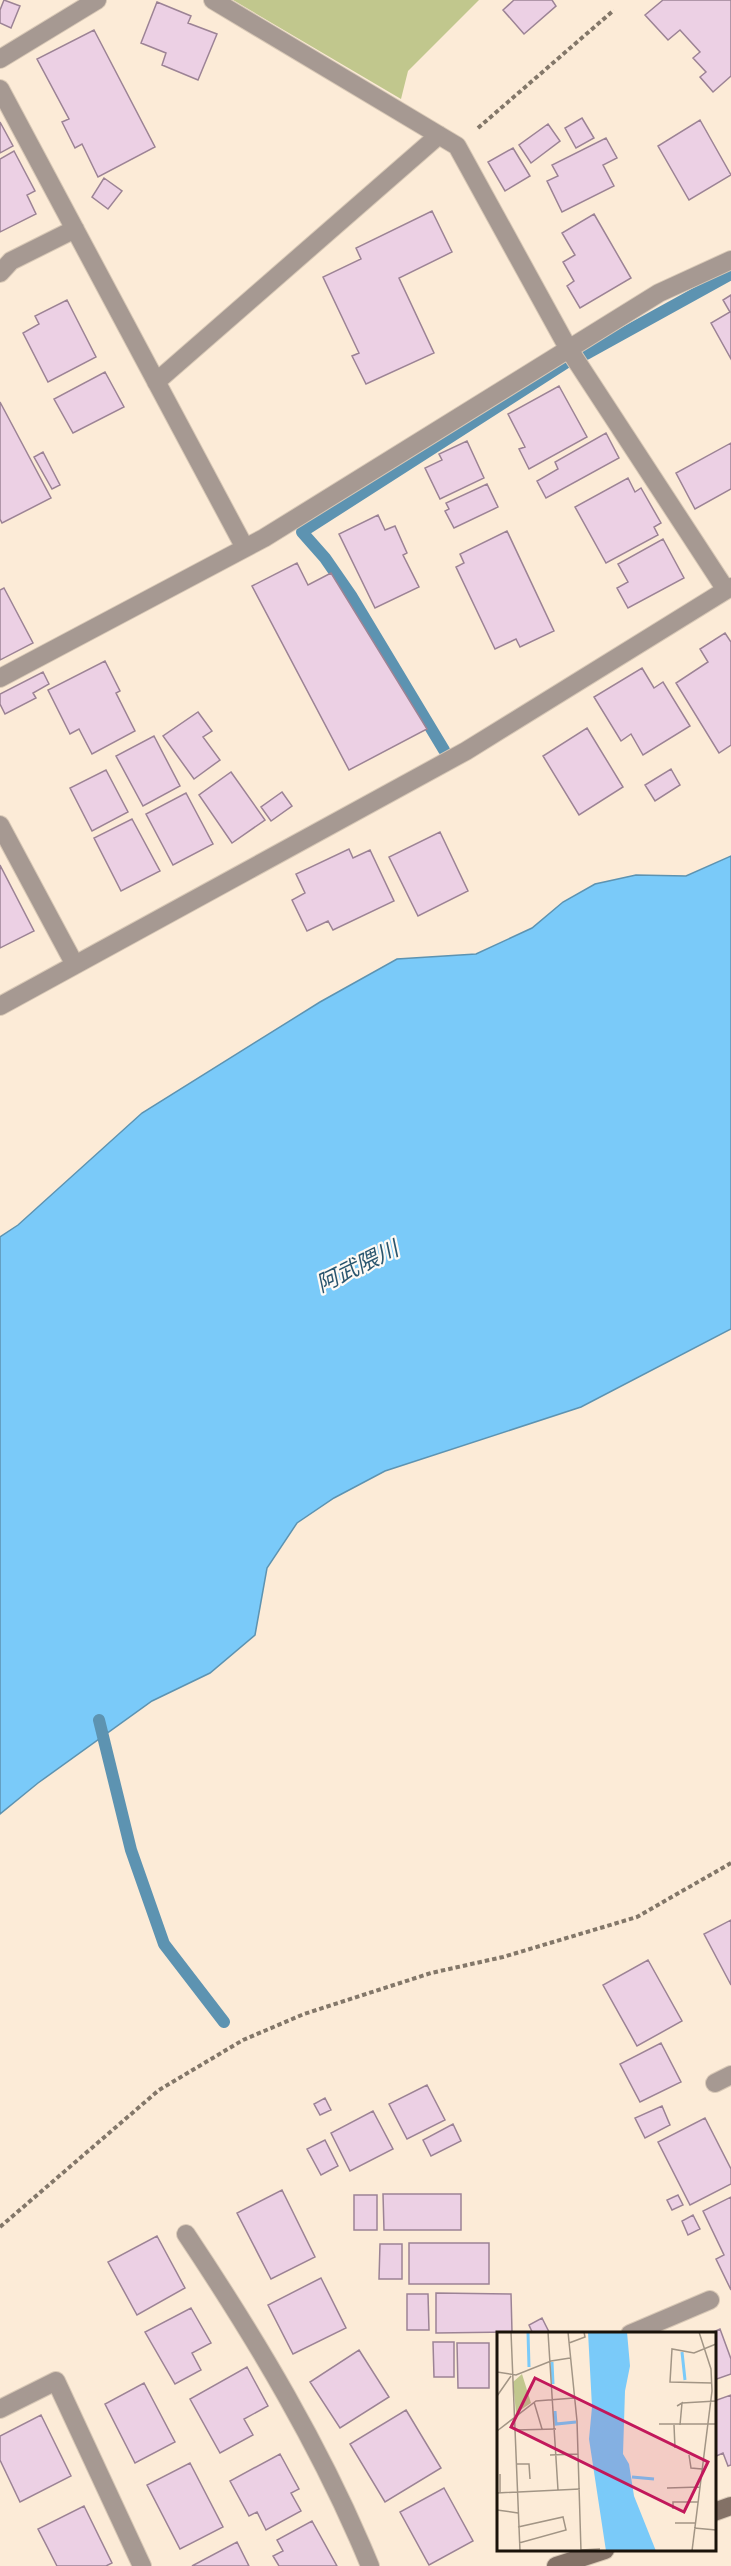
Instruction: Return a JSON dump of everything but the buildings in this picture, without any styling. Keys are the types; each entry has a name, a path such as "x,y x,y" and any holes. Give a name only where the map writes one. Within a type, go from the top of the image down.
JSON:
{"street":[{"path":"0,58 98,0"},
{"path":"0,1006 466,751 729,588 568,348 457,146 213,0"},
{"path":"0,89 245,548"},
{"path":"156,382 439,135"},
{"path":"0,273 11,261 75,229"},
{"path":"0,678 245,548 659,293 731,260"},
{"path":"0,825 75,965"},
{"path":"186,2234 233,2304 305,2428 347,2508 370,2566"},
{"path":"635,2332 710,2300"},
{"path":"0,2409 56,2381 142,2566"},
{"path":"716,2511 731,2506"},
{"path":"556,2566 602,2551"}],"path":[{"path":"457,146 614,10"},
{"path":"0,2227 159,2090 243,2040 304,2014 431,1973 503,1957 637,1917 731,1863"}],"green space":[{"path":"233,0 479,0 408,71 401,99"}],"water":[{"name":"阿武隈川","path":"731,856 731,1329 581,1407 385,1471 334,1498 297,1523 267,1568 255,1635 210,1673 152,1701 38,1783 0,1814 0,1237 18,1225 142,1113 320,1002 397,959 476,954 532,928 563,902 595,884 636,875 686,876"}],"waterway":[{"path":"586,354 731,274"},
{"path":"444,750 352,597 325,558 302,532 567,362"},
{"path":"99,1720 131,1850 164,1944 224,2022"}]}
